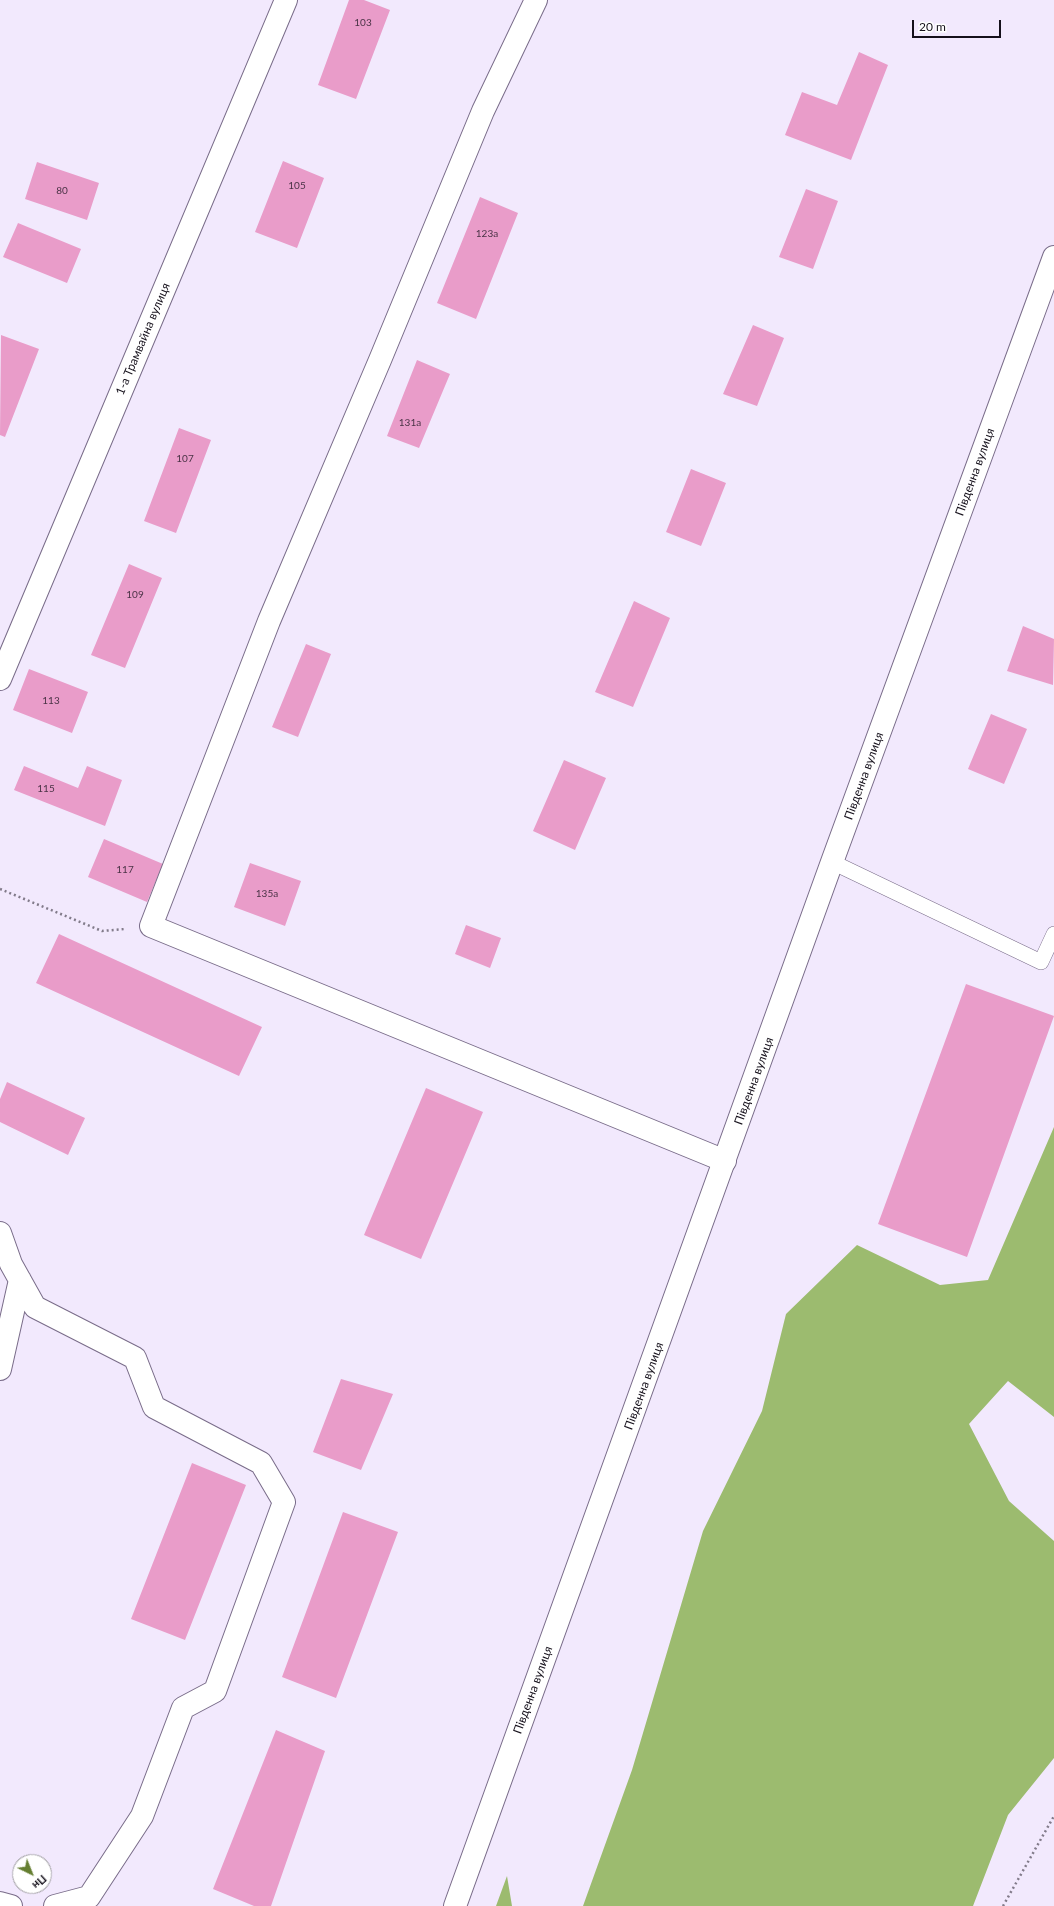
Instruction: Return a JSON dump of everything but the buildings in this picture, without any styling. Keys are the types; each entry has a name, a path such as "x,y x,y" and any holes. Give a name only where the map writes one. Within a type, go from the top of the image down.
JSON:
{"street":[{"name":"1-а Трамвайна вулиця","path":"0,679 286,0"},
{"path":"536,0 483,111 380,360 269,621 151,926 725,1161"},
{"name":"Південна вулиця","path":"455,1906 832,862 1054,257"},
{"path":"0,1233 12,1264 35,1307 135,1358 154,1407 261,1463 284,1502 215,1691 183,1708 142,1816 89,1897 55,1906"},
{"path":"0,1370 20,1280"},
{"path":"0,1903 11,1906"}],"lane":[{"path":"832,862 1041,962 1054,934"}],"path":[{"path":"0,889 102,931 151,926"},
{"path":"1003,1906 1054,1816"}],"green space":[{"path":"1054,1127 1054,1417 1008,1381 969,1424 1009,1501 1054,1541 1054,1758 1008,1815 973,1906 583,1906 632,1770 703,1531 762,1411 786,1314 857,1245 940,1285 988,1280"},
{"path":"507,1876 512,1906 496,1906"}]}
